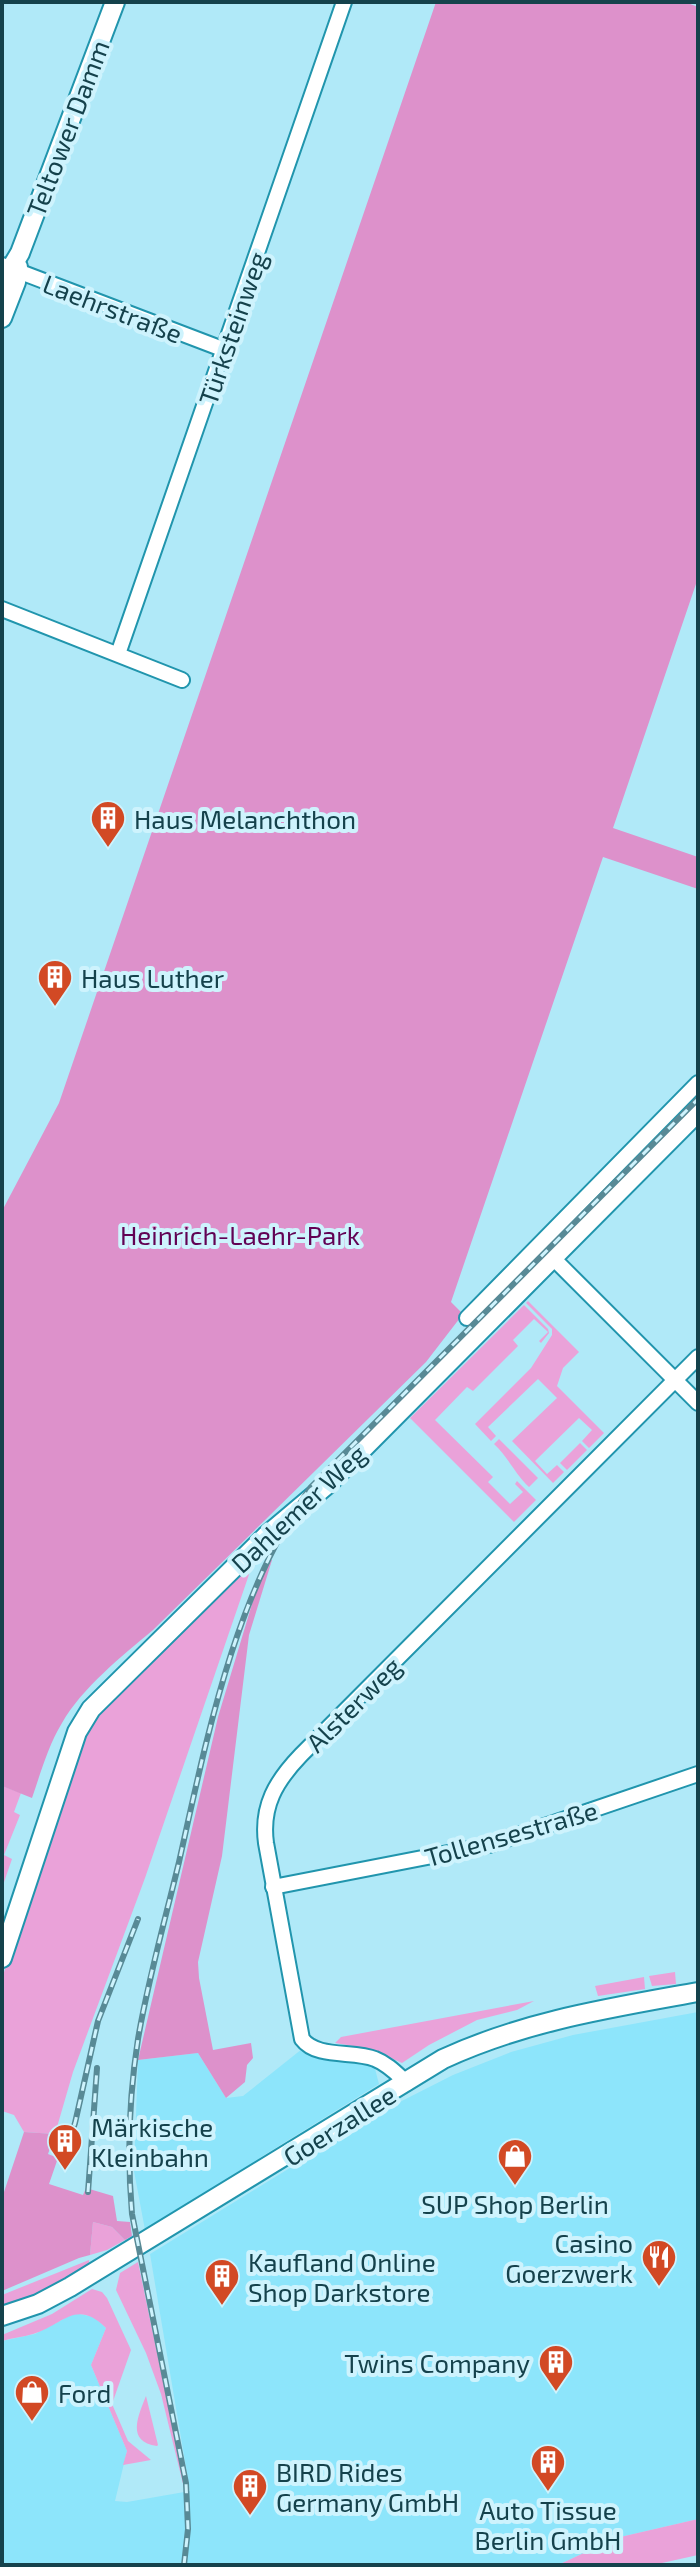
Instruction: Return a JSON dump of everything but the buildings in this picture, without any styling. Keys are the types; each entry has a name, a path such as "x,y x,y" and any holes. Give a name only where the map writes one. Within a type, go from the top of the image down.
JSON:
{"main road":[{"name":"Teltower Damm","path":"2,318 16,282 10,268 115,2"},
{"name":"Dahlemer Weg","path":"2,1958 83,1721 102,1698 256,1546 329,1483 508,1290 553,1258 698,1112"},
{"name":"Goerzallee","path":"2,2316 55,2297 443,2059 485,2040 561,2017 698,1992"}],"street":[{"name":"Türksteinweg","path":"118,654 344,2"},
{"name":"Laehrstraße","path":"10,268 225,350"},
{"path":"2,609 182,680"},
{"name":"Dahlemer Weg","path":"467,1318 508,1290 561,1222 696,1088"},
{"path":"629,1153 643,1167"},
{"path":"561,1222 575,1236"},
{"path":"553,1258 698,1403"},
{"name":"Alsterweg","path":"407,2083 378,2060 315,2049 302,2039 266,1843 265,1816 271,1795 284,1774 698,1357"},
{"name":"Tollensestraße","path":"273,1887 489,1845 698,1774"}],"shaded area":[{"path":"528,1301 579,1352 563,1368 557,1386 604,1433 589,1448 582,1441 592,1430 579,1418 535,1461 547,1474 557,1465 564,1472 553,1483 512,1441 557,1398 538,1379 488,1427 496,1436 491,1441 475,1424 531,1368 552,1335 552,1329 526,1303"},
{"path":"524,1305 549,1333 541,1343 539,1341 548,1332 534,1319 513,1340 518,1346 473,1391 467,1387 435,1420 493,1477 488,1482 510,1504 523,1492 515,1484 517,1481 536,1500 514,1522 410,1418"},
{"path":"499,1439 538,1478 529,1487 494,1444"},
{"path":"580,1443 587,1450 567,1470 560,1463"},
{"path":"255,1557 145,1878 73,2072 55,2134 24,2132 14,2115 2,2111 2,1978 90,1722"},
{"path":"2,1786 21,1793 14,1812 20,1815 4,1855 12,1859 2,1888"},
{"path":"675,1972 676,1984 652,1986 649,1976"},
{"path":"644,1977 645,1989 598,1996 595,1986"},
{"path":"534,2001 517,2010 477,2020 402,2063 371,2049 335,2043 341,2037"},
{"path":"698,2012 698,2519 616,2538 558,2565 2,2565 2,2341 35,2334 75,2313 94,2317 106,2328 91,2365 127,2451 115,2501 127,2502 190,2491 150,2254 386,2109 453,2075 511,2052 573,2035"},
{"path":"302,2049 315,2055 374,2065 379,2084 145,2230 134,2171 138,2060 198,2053 226,2098 243,2096"},
{"path":"93,2222 112,2227 125,2240 90,2255"},
{"path":"89,2260 89,2268 52,2289 2,2308 2,2295"},
{"path":"138,2262 185,2492 161,2394 146,2353 116,2290 120,2273"},
{"path":"92,2289 102,2292 107,2298 131,2350 112,2404 128,2441 151,2460 123,2465 127,2451 91,2365 106,2328 95,2319 78,2314 33,2334 2,2341 2,2335 52,2314"},
{"path":"146,2396 157,2446 147,2444 138,2434 138,2420"},
{"path":"698,2519 698,2555 653,2565 558,2565 616,2538"}],"green space":[{"name":"Heinrich-Laehr-Park","path":"436,2 685,2 698,7 698,578 613,828 698,857 698,889 603,857 451,1302 463,1314 426,1362 153,1630 80,1697 53,1741 32,1798 2,1786 2,1211 59,1103"},
{"path":"269,1560 272,1560 249,1635 222,1856 198,1962 213,2050 251,2043 253,2058 247,2065 245,2082 226,2098 198,2053 138,2060 218,1717 258,1584"},
{"path":"24,2132 55,2134 48,2154 58,2158 49,2184 83,2195 86,2188 113,2196 117,2221 130,2222 132,2236 125,2240 112,2227 93,2222 90,2255 2,2291 2,2198"}],"railway":[{"path":"184,2565 188,2529 186,2483 132,2214 131,2105 138,2039 152,1972 213,1716 243,1619 262,1572 311,1487 698,1099"},
{"path":"63,2160 75,2123 98,2021 138,1919"},
{"path":"88,2192 97,2068"}],"place":[{"name":"Haus Melanchthon","path":"108,849"},
{"name":"Haus Luther","path":"55,1008"},
{"name":"Märkische Kleinbahn","path":"65,2172"},
{"name":"SUP Shop Berlin","path":"515,2187"},
{"name":"Casino Goerzwerk","path":"659,2288"},
{"name":"Kaufland Online Shop Darkstore","path":"222,2307"},
{"name":"Twins Company","path":"556,2393"},
{"name":"Ford","path":"32,2423"},
{"name":"Auto Tissue Berlin GmbH","path":"548,2493"},
{"name":"BIRD Rides Germany GmbH","path":"250,2517"}]}
